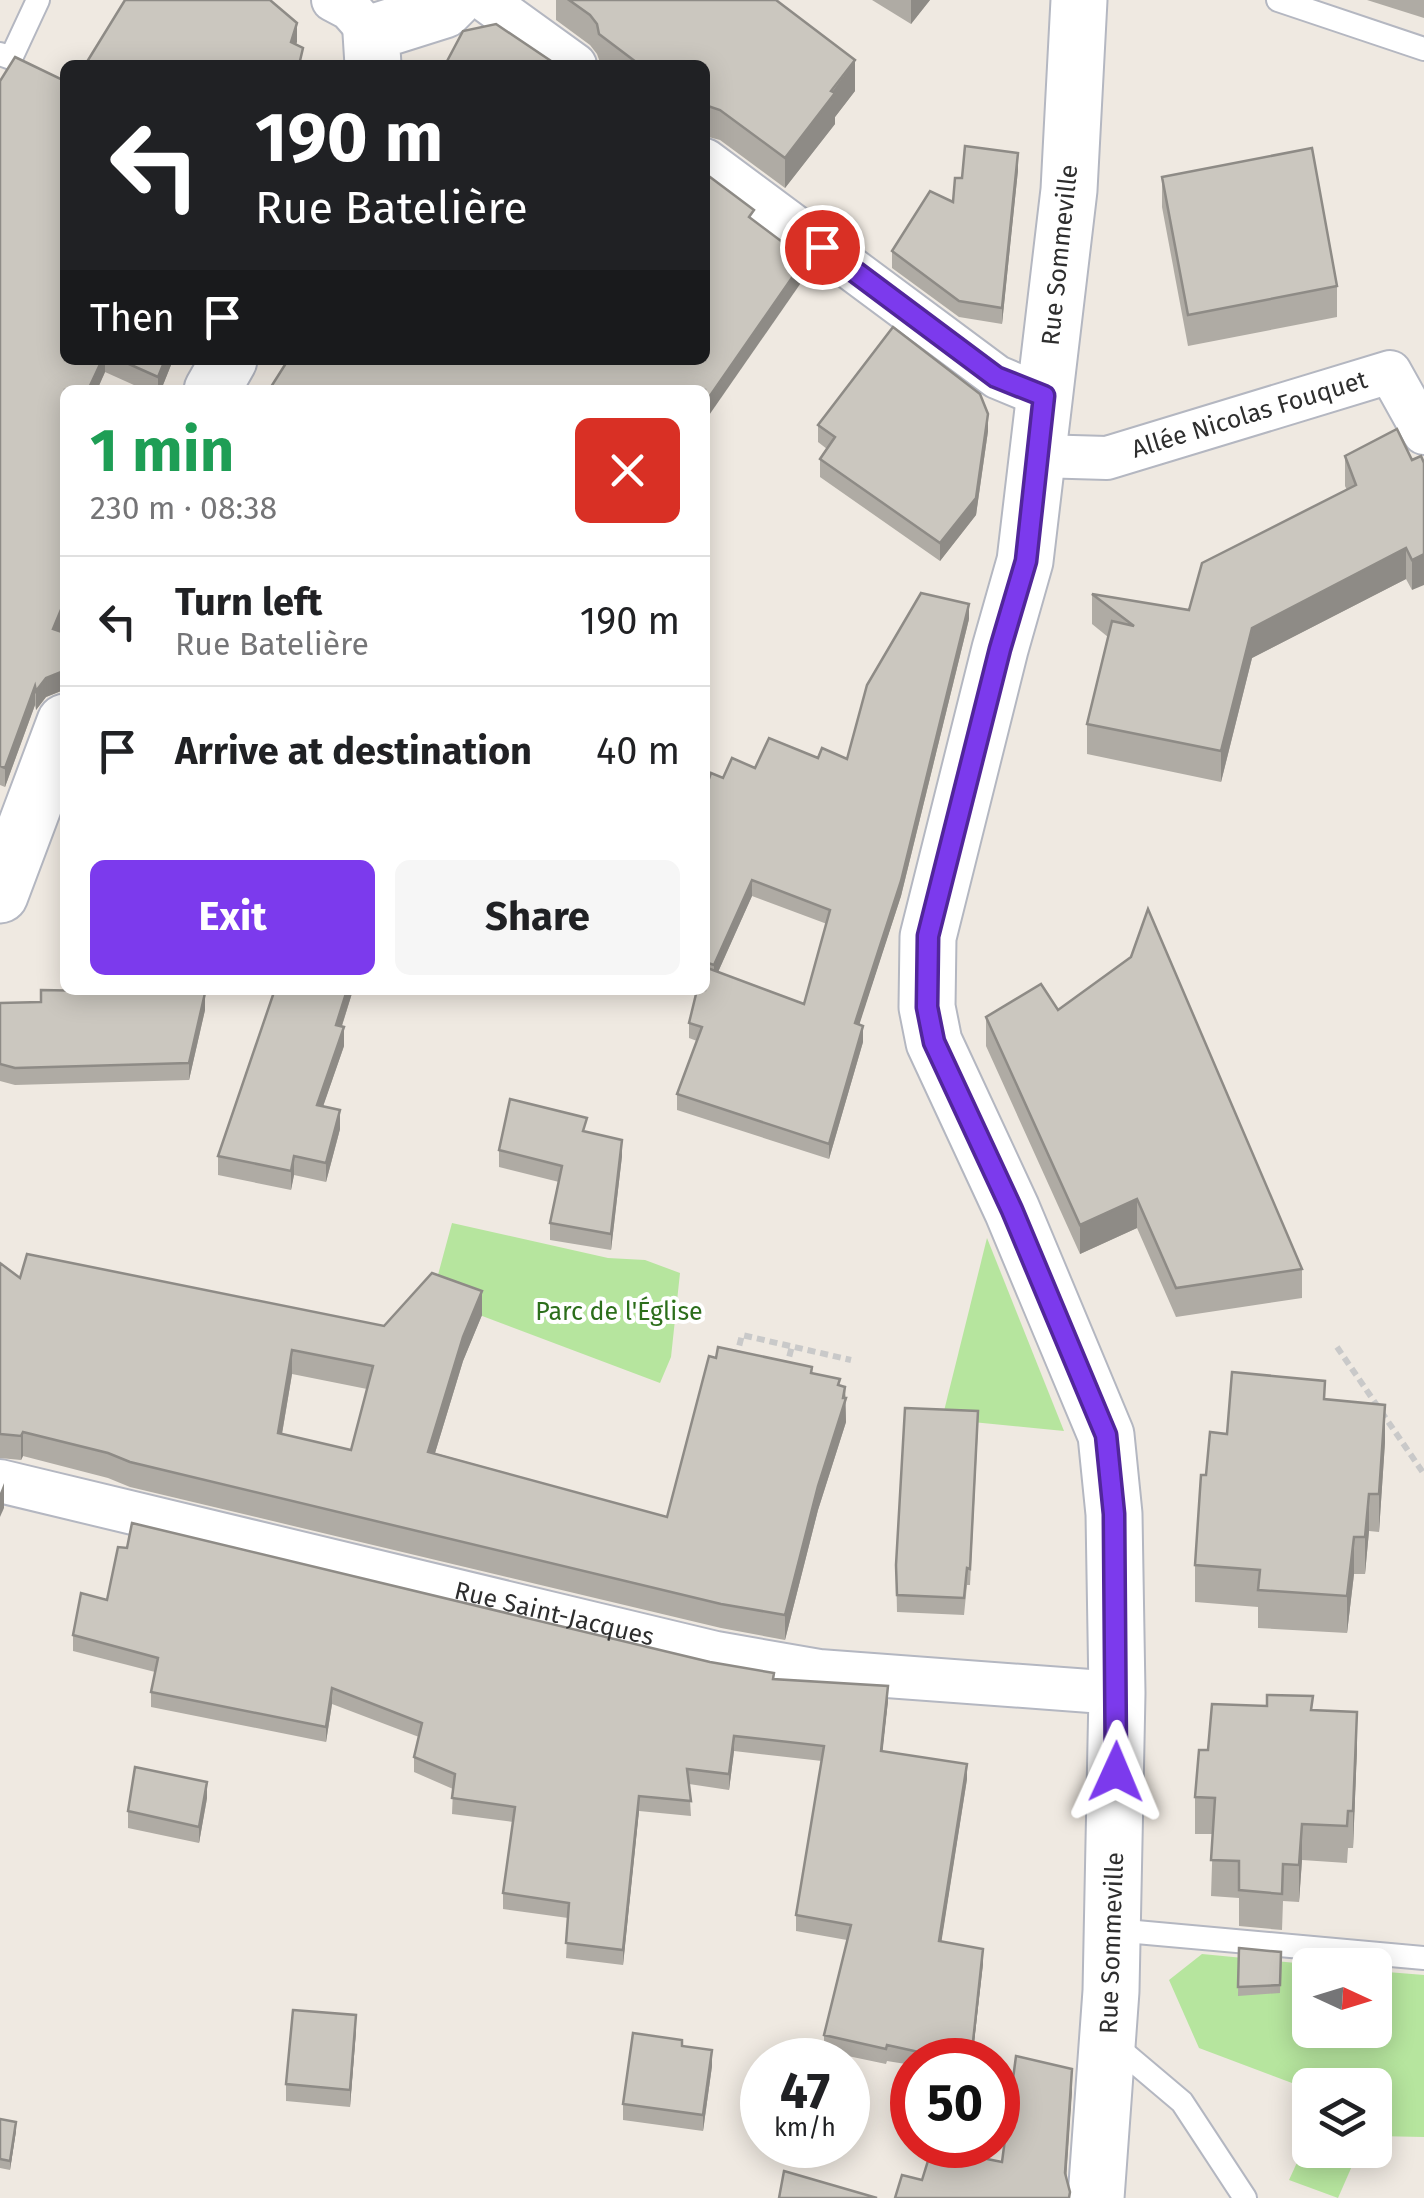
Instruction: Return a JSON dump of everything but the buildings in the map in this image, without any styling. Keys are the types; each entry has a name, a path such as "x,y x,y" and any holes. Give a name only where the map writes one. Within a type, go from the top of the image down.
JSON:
{"main road":[{"path":"359,33 444,10 454,0"},
{"name":"Rue Sommeville","path":"1080,0 1069,190 1026,561 928,936 927,1007 934,1042 1012,1210 1106,1435 1114,1514 1118,1693 1114,1930 1096,2198"},
{"path":"0,895 60,735"}],"street":[{"path":"486,0 567,60"},
{"path":"710,164 996,377 1044,396"},
{"name":"Allée Nicolas Fouquet","path":"1038,456 1107,458 1390,372 1424,434"},
{"name":"Rue Saint-Jacques","path":"0,1481 696,1649 819,1671 1118,1693"}],"lane":[{"path":"0,54 11,58 38,0"},
{"path":"1278,0 1424,49"},
{"path":"1114,1930 1424,1958"},
{"path":"1108,2040 1182,2102 1244,2198"}],"path":[{"path":"753,1362 736,1358 742,1335 851,1360"},
{"path":"782,1388 792,1346"},
{"path":"1336,1347 1424,1474"},
{"path":"769,1366 786,1370"}],"green space":[{"name":"Parc de l'Église","path":"452,1223 608,1258 645,1260 680,1273 671,1357 660,1383 432,1297"},
{"path":"987,1238 1064,1431 942,1419"},
{"path":"1202,1954 1292,1963 1292,2048 1392,2048 1392,1972 1424,1975 1424,2137 1392,2136 1392,2068 1292,2068 1292,2083 1199,2048 1169,1980"},
{"path":"1294,2168 1351,2168 1338,2198 1289,2180"}],"route":[{"path":"822,247 996,377 1044,396 1026,561 928,936 927,1007 934,1042 1012,1210 1106,1435 1114,1514 1116,1772"}]}
